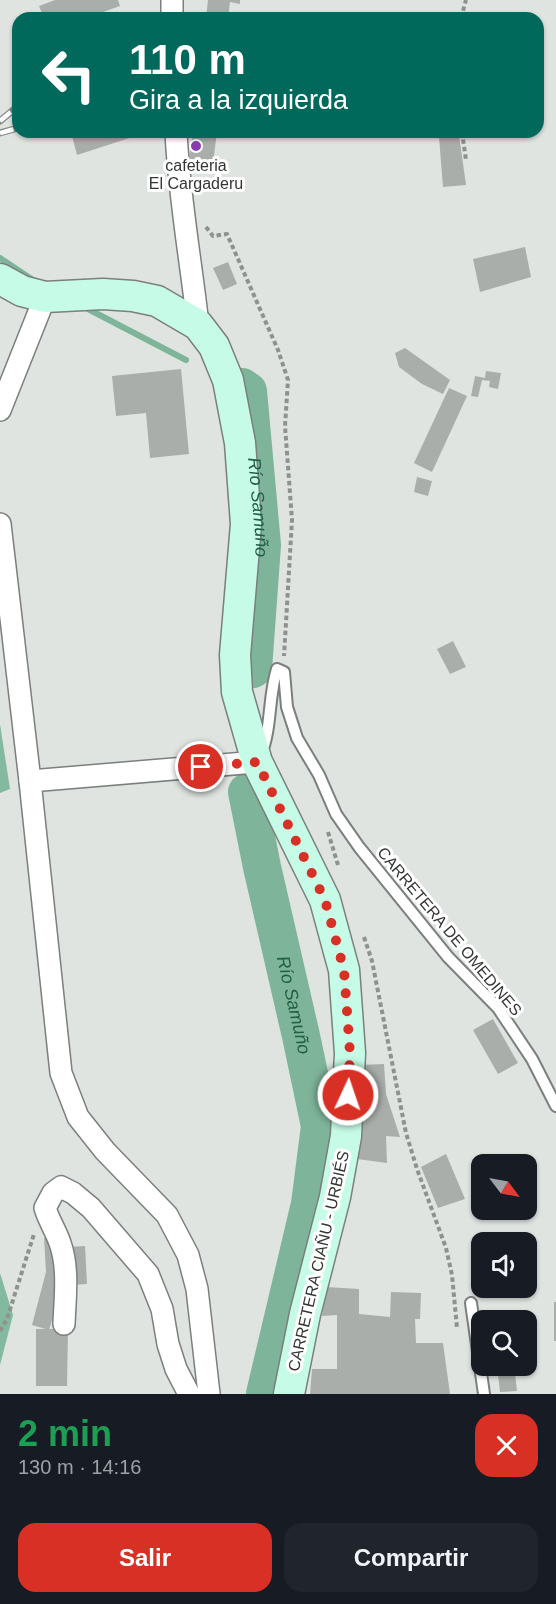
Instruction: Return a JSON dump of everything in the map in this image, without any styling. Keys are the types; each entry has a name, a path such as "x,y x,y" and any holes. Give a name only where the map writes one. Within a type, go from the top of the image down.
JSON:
{"street":[{"path":"176,138 178,186 189,244 198,325"},
{"name":"CARRETERA CIAÑU - URBIÉS","path":"0,279 22,291 45,297 103,294 133,296 157,301 198,325 214,346 228,380 240,443 246,524 235,655 237,692 257,762 325,900 344,970 350,1053 346,1136 335,1197 305,1314 289,1394"},
{"path":"0,410 45,297"},
{"path":"0,524 61,1073 78,1117 105,1151 167,1215 188,1255 197,1289 209,1394"},
{"path":"30,781 257,762"},
{"path":"63,1324 65,1281 61,1244 45,1208 53,1193 61,1187 73,1193 98,1216 148,1274 162,1309 168,1344 176,1369 189,1394"}],"lane":[{"path":"257,762 267,739 268,714 274,678 277,669 284,672"},
{"name":"CARRETERA DE OMEDINES","path":"284,672 287,706 297,738 319,775 336,814 359,847 448,957 498,1008 532,1059 556,1106"},
{"path":"471,1303 484,1394"}],"path":[{"path":"463,138 466,160"},
{"path":"213,236 227,234 278,350 288,380 285,426 292,520 284,672"},
{"path":"327,829 341,873"},
{"path":"360,927 372,961 406,1133 446,1248 452,1275 454,1315 458,1338"},
{"path":"0,1331 7,1319 34,1233 45,1208"}],"green space":[{"path":"0,724 10,789 0,793"},
{"path":"0,1273 13,1315 0,1365"}],"building":[{"path":"55,0 118,0 120,6 103,12 42,12 39,6"},
{"path":"208,0 240,0 240,4 230,2 229,12 207,12"},
{"path":"73,138 129,138 77,155"},
{"path":"192,138 216,138 212,171 188,169"},
{"path":"439,138 459,138 466,185 443,187"},
{"path":"525,247 531,277 480,292 473,259"},
{"path":"228,262 237,284 223,290 213,268"},
{"path":"405,348 450,380 443,394 422,384 399,367 395,353"},
{"path":"181,369 189,454 150,458 146,413 116,416 112,376"},
{"path":"486,371 501,373 498,389 489,387 490,381 482,380 478,397 471,396 475,376 485,378"},
{"path":"449,388 467,396 432,472 414,463"},
{"path":"417,477 432,481 428,496 414,492"},
{"path":"453,641 466,667 450,674 437,649"},
{"path":"493,1019 518,1063 498,1074 473,1030"},
{"path":"384,1064 386,1094 400,1137 386,1136 387,1163 357,1159 359,1065"},
{"path":"446,1154 465,1199 438,1208 421,1167"},
{"path":"44,1238 55,1238 58,1300 49,1330 32,1325 46,1272"},
{"path":"85,1246 87,1284 68,1285 65,1247"},
{"path":"326,1287 359,1289 359,1314 390,1317 391,1292 421,1293 420,1319 415,1319 416,1343 443,1343 450,1394 310,1394 312,1369 337,1369 337,1315 322,1316"},
{"path":"554,1302 556,1302 556,1341 554,1341"},
{"path":"36,1329 68,1329 67,1386 36,1386"},
{"path":"498,1376 515,1376 517,1391 500,1392"}],"waterway":[{"path":"0,258 33,280"},
{"path":"88,309 186,360"},
{"name":"Río Samuño","path":"242,387 248,391 262,545 253,669"},
{"name":"Río Samuño","path":"247,792 320,1126 310,1204 265,1394"}],"railway":[{"path":"0,121 12,111"},
{"path":"0,133 12,130"}],"place":[{"name":"cafeteria El Cargaderu","path":"196,146"}],"route":[{"path":"201,767 257,762 325,900 344,970 350,1053 348,1095"}]}
